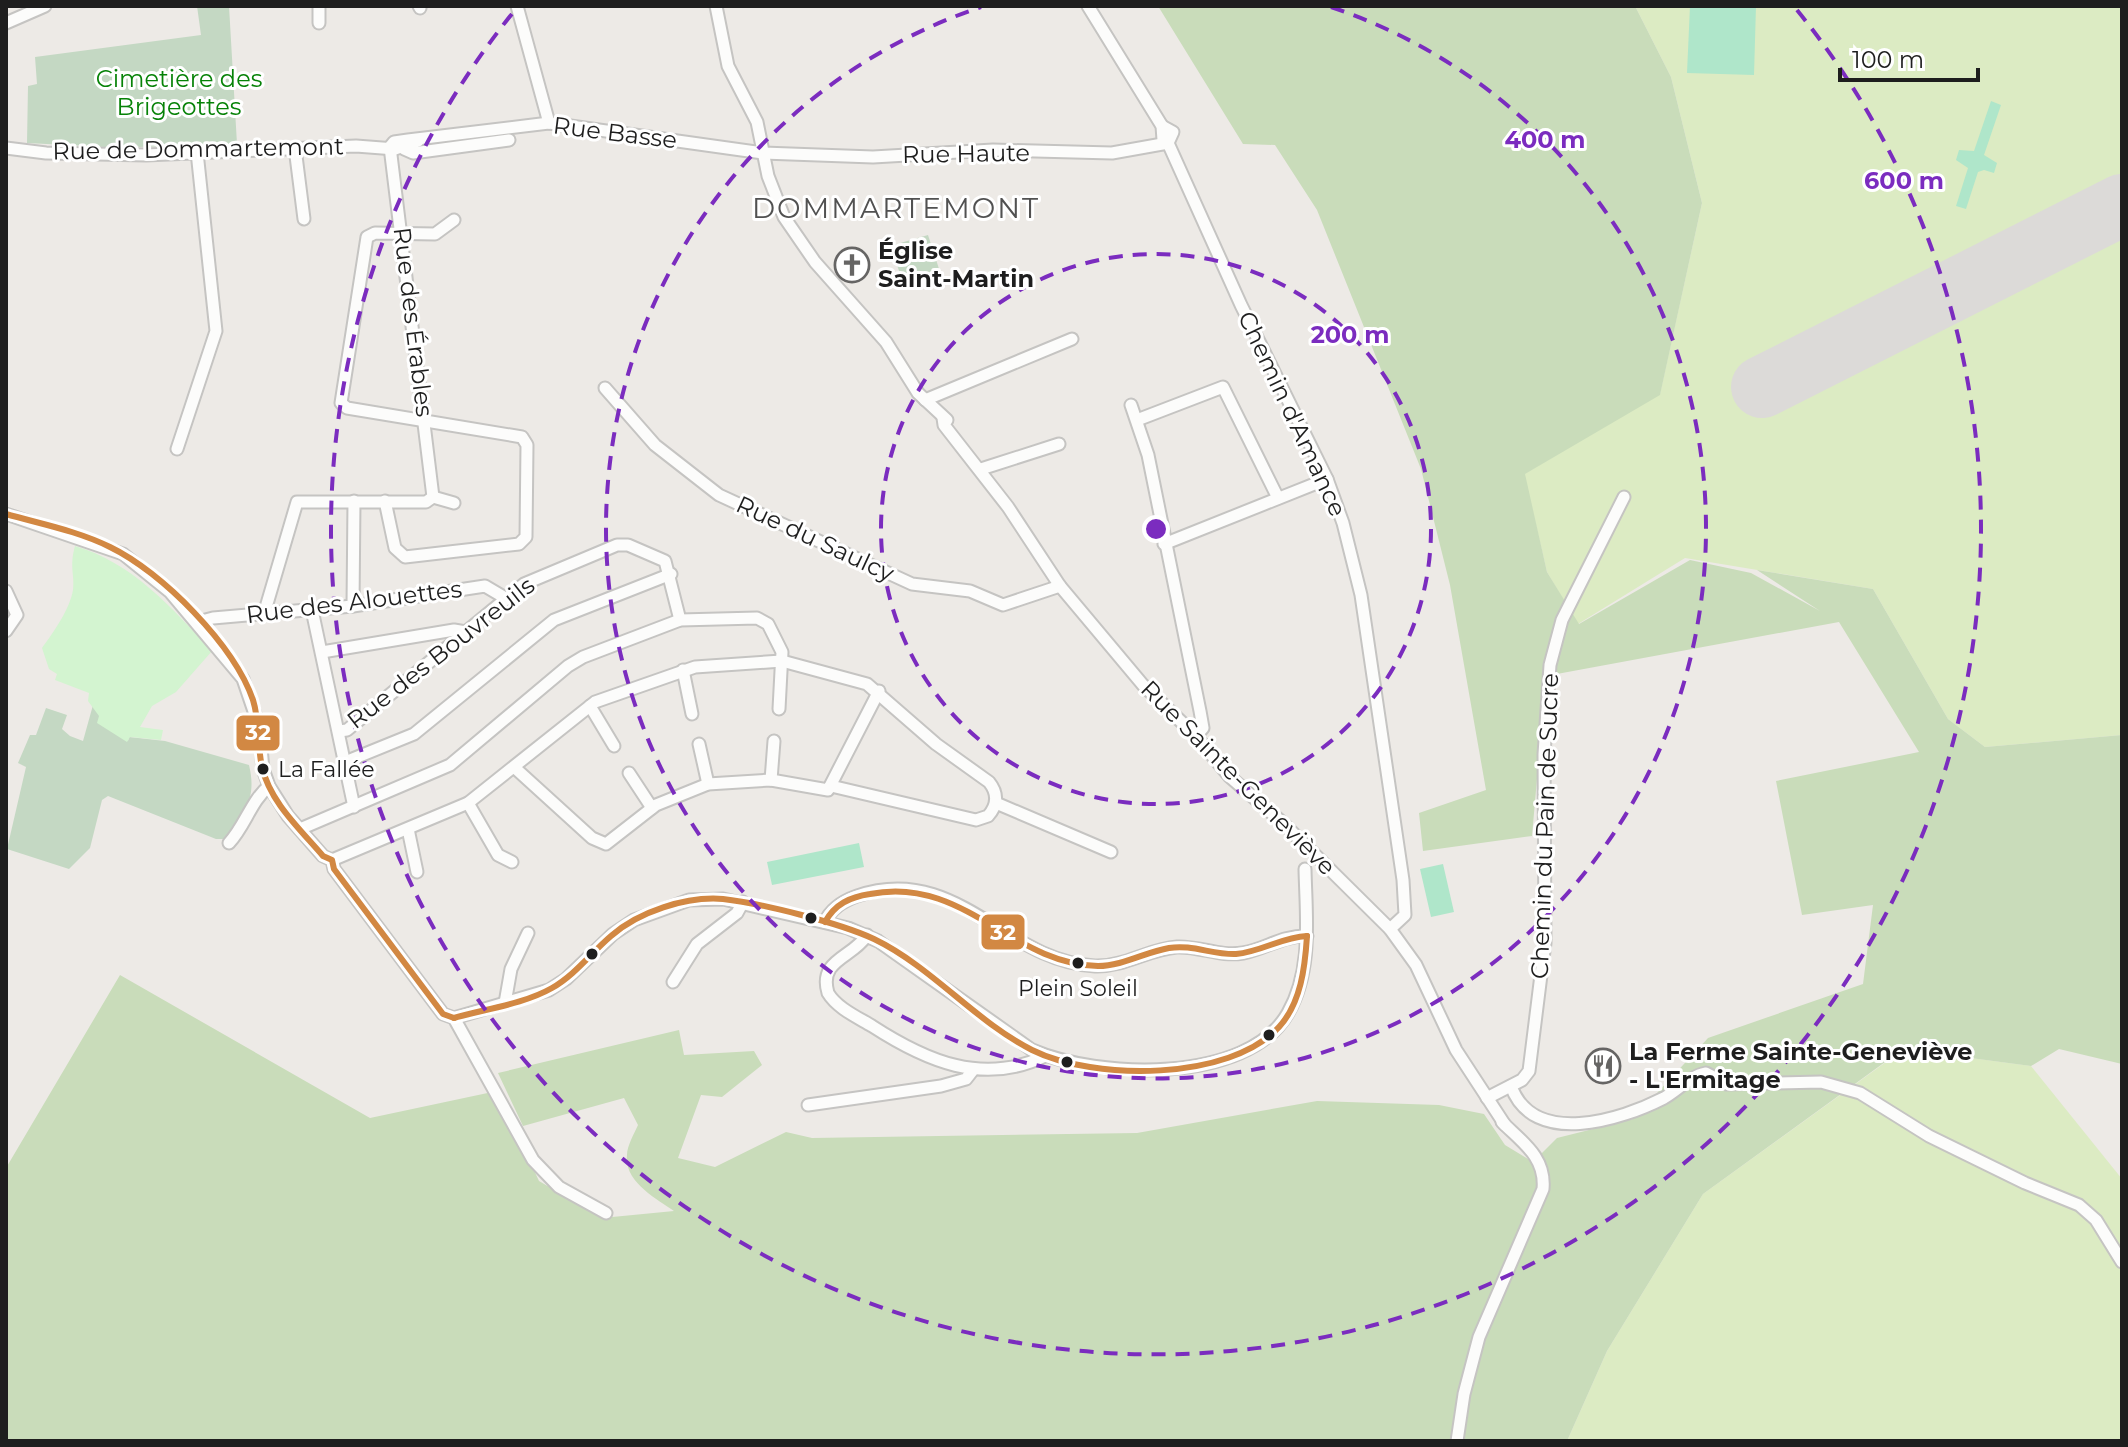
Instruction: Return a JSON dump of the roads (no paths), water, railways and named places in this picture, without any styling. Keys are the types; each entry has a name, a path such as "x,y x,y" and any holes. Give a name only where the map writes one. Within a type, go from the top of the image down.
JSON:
{"street":[{"path":"6,23 45,6"},
{"path":"319,6 319,23"},
{"path":"517,6 549,123"},
{"name":"Rue Sainte-Geneviève","path":"716,6 728,66 755,118 774,195 796,237 879,333 925,400 962,437 967,450 1060,586 1143,685 1193,733 1229,776 1390,929 1416,965 1456,1050 1487,1098 1490,1110 1537,1158 1544,1173 1543,1189 1479,1337 1464,1394 1457,1441"},
{"name":"Chemin d'Amance","path":"1088,6 1162,126 1173,132 1168,143 1241,305 1327,479 1343,523 1361,595 1397,833 1405,912 1390,929"},
{"name":"Rue Basse","path":"390,147 394,142 549,123 763,153"},
{"name":"Rue Basse","path":"403,149 419,140"},
{"path":"390,147 413,153 509,140"},
{"name":"Rue Haute","path":"763,153 873,157 993,150 1112,153 1168,143"},
{"name":"Rue de Dommartemont","path":"6,148 46,153 390,147"},
{"name":"Rue des Érables","path":"390,147 433,497"},
{"path":"295,148 304,219"},
{"path":"177,449 216,331 197,152"},
{"path":"385,501 395,548 405,557 519,544 526,537 524,440 512,433 347,408 341,397 365,241 371,234 439,233 454,220"},
{"path":"925,400 1072,339"},
{"path":"1137,420 1223,387 1278,498"},
{"name":"Rue du Saulcy","path":"605,388 655,445 719,495 912,584 970,591 1003,605 1060,586"},
{"path":"1131,405 1148,455 1200,711 1203,728 1193,733"},
{"path":"981,469 1059,444"},
{"path":"1164,544 1259,509 1327,479"},
{"path":"264,614 293,506 302,501 426,502 433,497 454,503"},
{"name":"Chemin du Pain de Sucre","path":"1511,1086 1529,1071 1544,958 1544,754 1550,665 1566,610 1624,497"},
{"path":"353,606 354,501"},
{"path":"6,514 123,554 170,592 231,660 248,689 259,726 263,769 269,786 300,829 323,856 332,860 468,803 590,706 683,670 782,661 867,684 879,691 936,744 989,782 994,788 996,803 988,816 976,820 831,786"},
{"name":"Rue des Bouvreuils","path":"339,731 347,730 532,579 622,544 665,561 671,574"},
{"path":"345,762 414,734 554,620 671,574 680,620"},
{"name":"Rue des Alouettes","path":"198,622 213,618 353,606 485,586 507,599"},
{"path":"6,591 17,615 6,631"},
{"path":"312,610 354,807"},
{"path":"300,829 450,765 583,657 680,620 763,619 779,644 782,661 779,709"},
{"path":"322,652 454,630 466,632"},
{"path":"683,670 692,714"},
{"path":"515,768 600,844 608,842 652,808 708,784 771,780 821,792 831,786 879,691"},
{"path":"590,706 614,746"},
{"path":"771,780 774,741"},
{"path":"699,744 708,784"},
{"path":"629,773 652,808"},
{"path":"229,843 242,829 260,794 269,786"},
{"path":"468,803 498,855 512,862"},
{"path":"996,803 1111,852"},
{"path":"408,829 417,872"},
{"path":"332,860 334,869 443,1014 454,1018 555,986 625,924 658,909 699,899 743,902 867,935 889,947 1032,1050 1045,1056 1087,1067 1135,1070 1184,1066 1238,1054 1270,1036 1287,1015 1304,969 1307,936 1305,869"},
{"path":"825,922 836,907 867,893 910,889 929,892 976,913 1037,950 1071,963 1095,966 1132,962 1178,947 1237,954 1253,951 1286,936 1307,936"},
{"path":"673,982 697,944 737,913 743,902"},
{"path":"505,1003 511,969 528,933"},
{"path":"867,935 858,948 829,967 825,982 831,998 911,1052 973,1070 1021,1066 1045,1056"},
{"path":"454,1018 498,1091 533,1160 559,1187 606,1213"},
{"path":"808,1105 941,1086 966,1079 973,1070"},
{"path":"1487,1098 1511,1086 1525,1109 1565,1124 1616,1116 1663,1098 1706,1073 1727,1084 1821,1082 1846,1087 1929,1136 2025,1183 2079,1205 2096,1220 2122,1262"}],"place":[{"name":"Église Saint-Martin","path":"852,265"},
{"name":"La Fallée","path":"263,769"},
{"name":"Plein Soleil","path":"1078,963"},
{"name":"La Ferme Sainte-Geneviève - L'Ermitage","path":"1603,1066"}],"district":[{"name":"DOMMARTEMONT","path":"896,208"}],"park label":[{"name":"Cimetière des Brigeottes","path":"179,93"}]}
